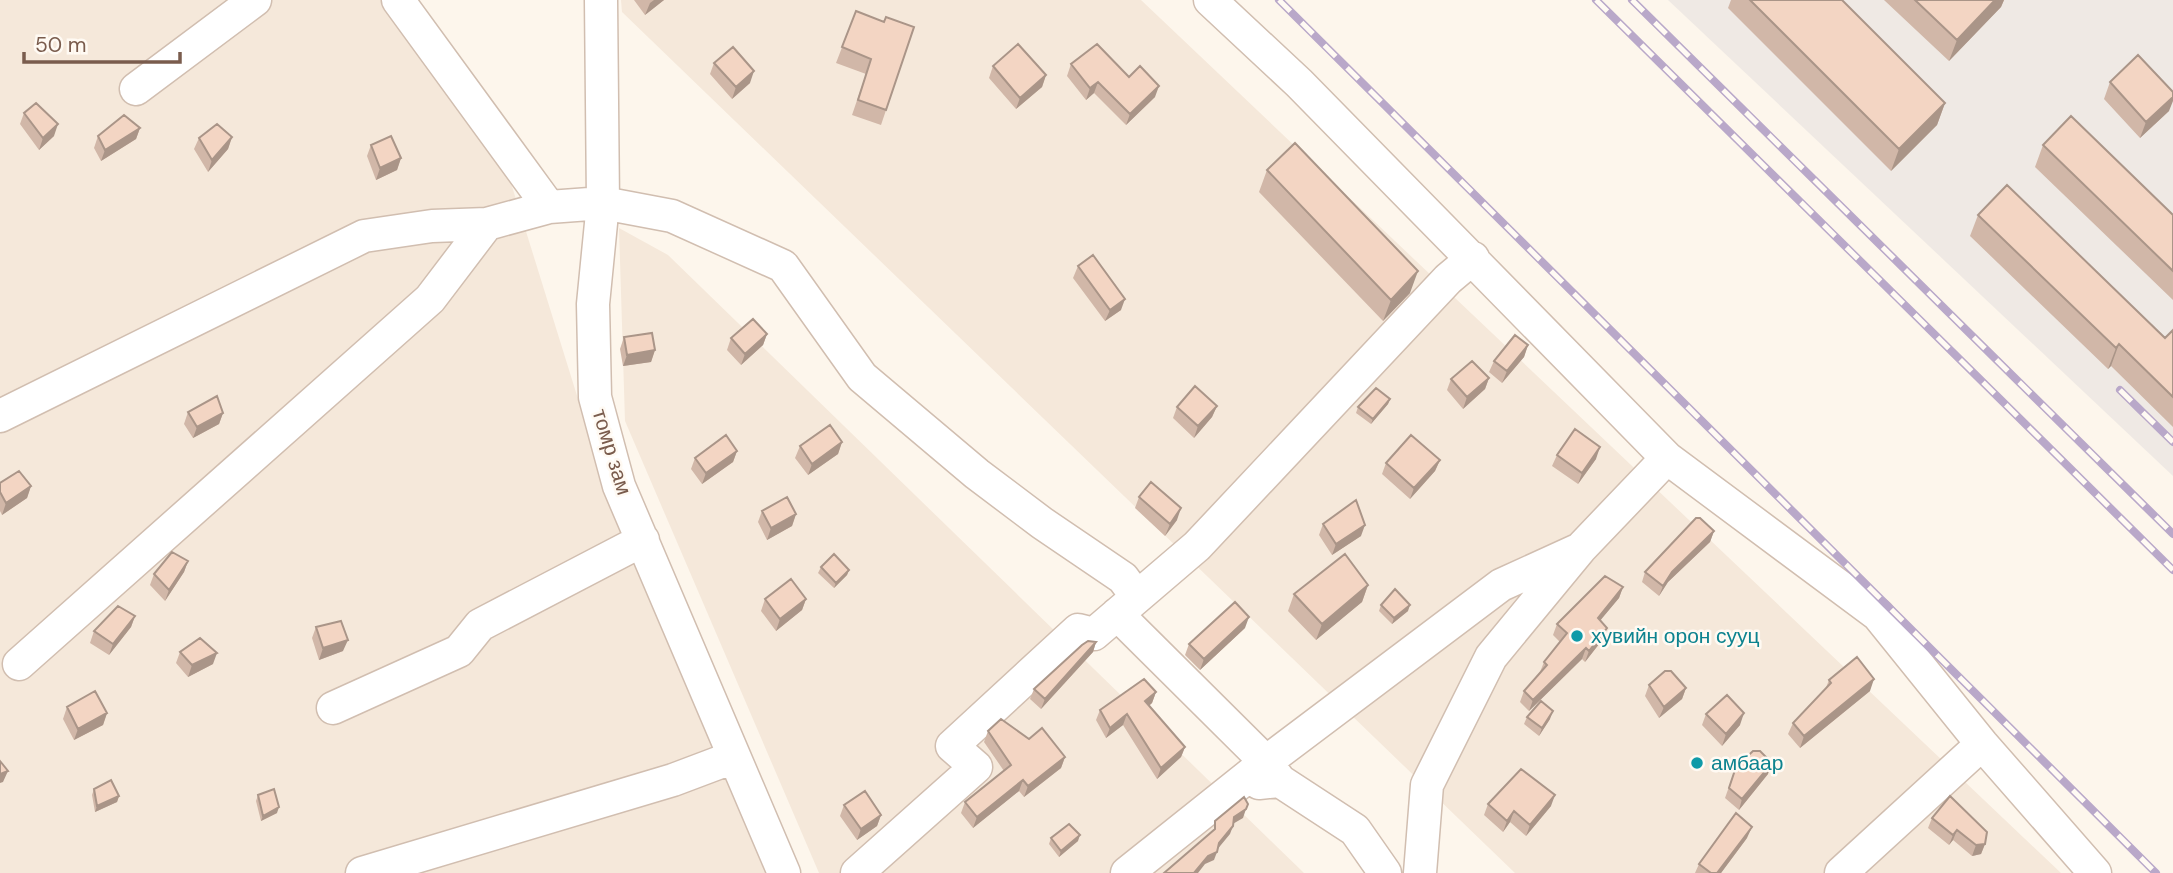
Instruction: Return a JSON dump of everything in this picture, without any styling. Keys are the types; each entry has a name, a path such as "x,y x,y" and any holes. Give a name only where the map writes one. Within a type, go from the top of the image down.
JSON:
{"street":[{"path":"136,89 255,0"},
{"path":"398,0 549,207"},
{"name":"томр зам","path":"601,0 603,203 593,304 595,397 620,486 784,873"},
{"path":"1210,0 1299,83 1667,458 1878,615 1982,744 2095,873"},
{"path":"0,416 364,236 432,226 486,224 549,207 603,203 672,216 783,266 862,377 977,474 1042,523 1124,578 1127,606 1273,771 1355,830 1385,873"},
{"path":"19,664 430,299 486,224"},
{"path":"857,873 976,767 953,746 1078,629 1094,635 1197,546 1448,279 1473,258"},
{"path":"1420,873 1427,785 1491,657 1580,549 1667,458"},
{"path":"332,708 459,651 480,625 643,540"},
{"path":"1127,873 1237,785 1273,771 1502,585 1580,549"},
{"path":"1841,873 1982,744"},
{"path":"362,873 673,780 734,757"}],"shaded area":[{"path":"0,0 392,0 497,138 583,415 770,873 0,873"},
{"path":"621,0 1141,0 2061,873 1515,873 622,12"},
{"path":"1668,0 2173,0 2173,476"},
{"path":"619,228 668,255 1304,873 819,873 625,421"}],"building":[{"path":"1750,0 1842,0 1945,103 1899,149"},
{"path":"1915,0 1995,0 1957,40"},
{"path":"856,11 884,22 886,17 914,27 886,110 858,100 871,59 842,47"},
{"path":"1018,44 1046,75 1020,98 993,66"},
{"path":"1097,44 1129,77 1140,66 1159,86 1130,114 1098,82 1090,88 1071,64"},
{"path":"733,47 754,71 736,87 714,63"},
{"path":"2138,55 2173,92 2173,97 2146,122 2110,82"},
{"path":"36,103 58,124 43,138 24,113"},
{"path":"124,115 140,128 105,150 98,136"},
{"path":"2071,116 2173,215 2173,271 2043,145"},
{"path":"217,124 232,137 212,160 199,138"},
{"path":"391,136 401,158 380,168 371,145"},
{"path":"1295,143 1418,271 1391,300 1267,170"},
{"path":"2007,185 2165,338 2173,330 2173,397 2119,344 2116,348 1978,215"},
{"path":"1093,255 1125,299 1110,310 1078,266"},
{"path":"753,319 767,334 745,354 731,338"},
{"path":"652,333 655,350 627,355 624,337"},
{"path":"1515,335 1528,345 1507,371 1494,361"},
{"path":"1472,361 1489,378 1467,397 1451,379"},
{"path":"1195,386 1217,406 1198,426 1177,407"},
{"path":"1376,388 1390,399 1373,419 1358,407"},
{"path":"217,396 223,413 197,427 188,412"},
{"path":"830,425 842,442 812,464 800,446"},
{"path":"1575,429 1600,447 1582,473 1557,455"},
{"path":"726,435 737,451 706,473 695,458"},
{"path":"1411,435 1440,460 1414,488 1386,463"},
{"path":"19,471 31,486 6,503 0,492 0,483"},
{"path":"1151,482 1181,508 1170,524 1139,497"},
{"path":"787,497 796,514 771,528 762,511"},
{"path":"1356,500 1365,525 1336,544 1323,524"},
{"path":"1696,518 1700,518 1714,531 1672,572 1663,586 1645,572"},
{"path":"172,552 188,561 169,590 154,574"},
{"path":"834,554 849,570 836,583 821,567"},
{"path":"1345,554 1368,585 1322,624 1294,594"},
{"path":"1605,576 1623,587 1598,618 1607,628 1589,651 1586,648 1533,700 1524,691 1547,665 1544,662 1567,633 1557,624"},
{"path":"791,579 806,599 780,619 765,599"},
{"path":"1395,589 1410,605 1394,618 1381,605"},
{"path":"1235,602 1249,617 1204,659 1189,644"},
{"path":"118,606 135,616 113,644 94,631"},
{"path":"341,621 348,640 323,648 316,627"},
{"path":"200,638 217,653 192,665 180,652"},
{"path":"1088,641 1096,642 1045,699 1034,689 1082,645"},
{"path":"1857,657 1874,679 1804,736 1793,723 1831,683 1829,680"},
{"path":"1665,671 1671,671 1686,688 1664,707 1649,685"},
{"path":"1144,679 1156,692 1145,701 1185,747 1161,768 1127,714 1110,728 1100,710"},
{"path":"95,691 107,713 78,729 67,707"},
{"path":"1727,695 1744,713 1726,734 1706,714"},
{"path":"1541,701 1553,711 1542,728 1527,717"},
{"path":"1001,719 1029,739 1042,728 1065,757 1028,786 1023,780 977,817 965,802 1011,765 988,731"},
{"path":"1753,751 1760,751 1772,763 1742,799 1729,788 1736,767"},
{"path":"0,761 8,771 0,774"},
{"path":"1521,769 1555,795 1530,825 1514,811 1507,821 1488,804"},
{"path":"111,780 119,796 97,806 94,789"},
{"path":"274,789 279,807 263,816 258,795"},
{"path":"865,791 881,815 861,829 844,805"},
{"path":"1950,796 1987,832 1985,844 1976,845 1957,830 1953,835 1932,818"},
{"path":"1244,797 1248,804 1246,809 1234,817 1233,826 1219,843 1217,852 1208,856 1194,873 1164,873 1215,829 1215,821"},
{"path":"1736,813 1752,827 1717,873 1711,873 1699,864"},
{"path":"1069,824 1080,835 1061,851 1051,838"}],"railway":[{"path":"1279,0 2156,873"},
{"path":"1596,0 2173,570"},
{"path":"1632,0 2173,534"},
{"path":"2120,390 2173,442"}],"place":[{"name":"хувийн орон сууц","path":"1577,636"},
{"name":"амбаар","path":"1697,763"}]}
